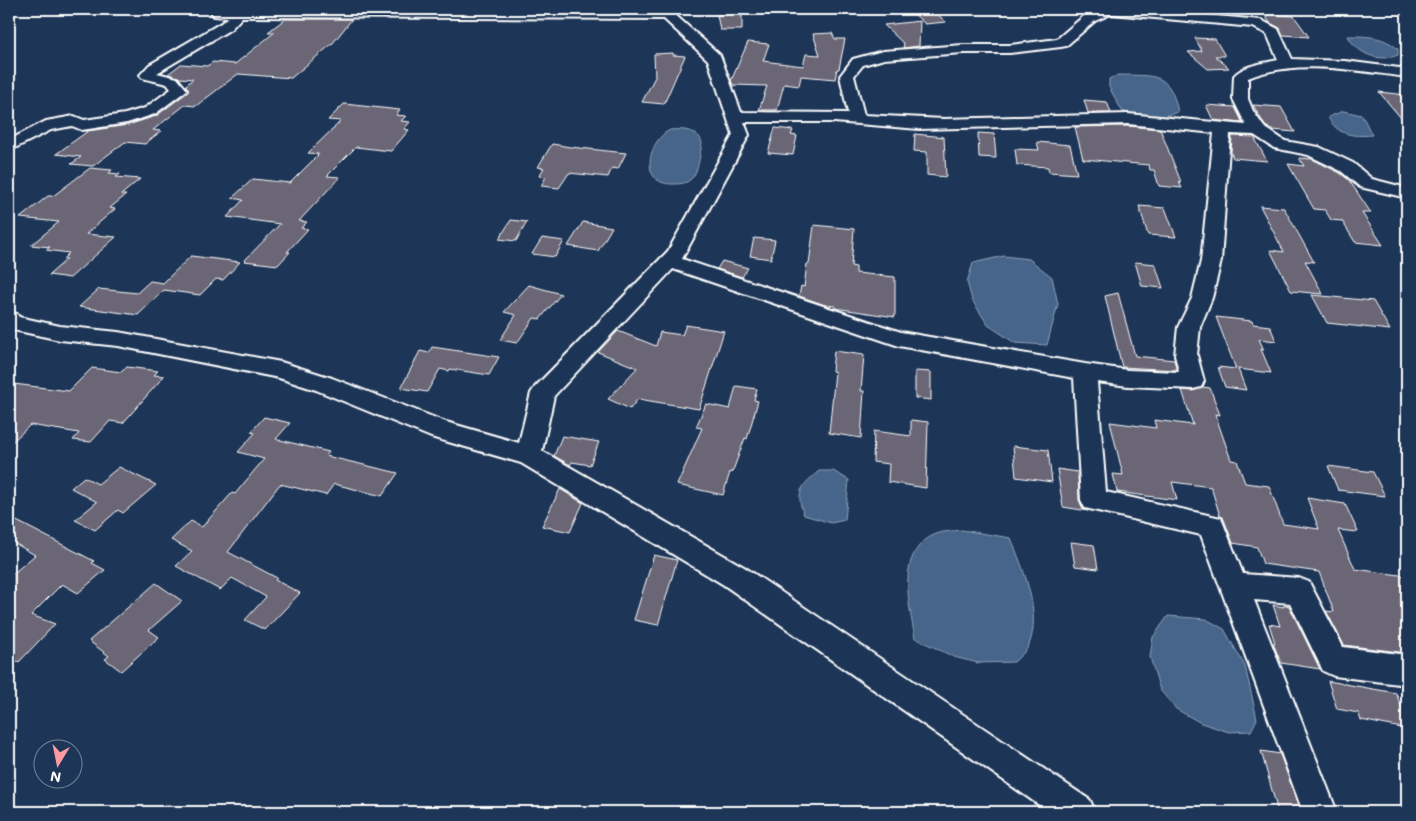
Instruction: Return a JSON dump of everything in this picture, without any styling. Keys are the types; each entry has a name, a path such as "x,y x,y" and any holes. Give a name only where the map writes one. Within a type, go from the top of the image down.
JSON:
{"street":[{"path":"215,9 220,13 667,16 715,58 741,135 676,254 543,393 529,455"},
{"path":"857,118 847,76 858,62 883,55 963,49 1010,49 1061,43 1090,18 1108,10 1256,23 1273,32 1287,63"},
{"path":"9,146 46,126 74,121 82,125 127,118 150,110 180,90 172,81 148,75 154,68 226,26 240,12"},
{"path":"1407,73 1287,63 1254,69 1240,76 1238,90 1242,107 1258,130 1280,145 1313,151 1347,167 1366,183 1407,193"},
{"path":"735,117 857,118 935,124 1128,119 1223,129 1258,130"},
{"path":"668,262 899,339 1085,372 1128,378 1193,381 1186,355 1189,327 1202,298 1211,261 1220,144 1223,129"},
{"path":"9,319 12,323 60,333 118,339 281,370 324,384 440,430 529,455 734,576 1078,812"},
{"path":"1085,372 1094,500 1210,526 1320,812"},
{"path":"1234,586 1299,591 1334,660 1407,670"}],"water":[{"path":"1348,36 1369,37 1387,41 1398,49 1398,55 1383,58 1369,55 1357,48"},
{"path":"1118,75 1141,75 1158,78 1170,89 1178,112 1164,116 1150,116 1122,111 1109,87 1109,79"},
{"path":"1343,111 1362,115 1372,135 1358,136 1346,134 1336,128 1328,117"},
{"path":"670,130 693,132 700,138 702,143 696,172 687,182 673,184 662,182 655,177 651,170 650,161 656,143 662,135"},
{"path":"1004,256 1029,259 1052,277 1058,304 1047,345 1015,343 988,325 972,300 967,282 973,263"},
{"path":"819,471 833,471 849,480 845,520 831,523 804,515 800,501 801,490"},
{"path":"962,530 1011,538 1021,563 1032,605 1033,619 1029,645 1025,652 1014,662 978,663 954,657 915,638 908,595 908,580 910,565 915,553 923,542 936,534"},
{"path":"1168,616 1206,619 1224,629 1245,666 1257,719 1251,731 1229,732 1201,723 1176,709 1160,690 1150,657 1153,637"}],"building":[{"path":"909,9 932,9 946,22 925,24"},
{"path":"724,13 742,13 742,30 720,30 717,15 724,15"},
{"path":"1264,14 1294,16 1309,37 1283,35 1280,28 1270,23"},
{"path":"285,19 352,19 333,43 291,78 238,74 196,106 185,105 153,130 161,131 145,144 125,142 93,166 71,164 81,157 56,154 88,131 128,125 156,116 188,92 186,85 193,79 180,78 168,74 181,64 207,66 213,62 235,64 275,32 268,32"},
{"path":"920,21 919,46 903,48 904,44 884,25"},
{"path":"832,33 835,39 845,39 835,79 801,76 799,86 784,84 777,110 759,110 767,86 733,85 731,81 748,42 769,44 763,61 803,66 806,54 820,55 813,34"},
{"path":"1195,38 1215,39 1225,56 1215,56 1229,68 1208,69 1188,52 1202,51"},
{"path":"673,53 673,55 685,56 664,104 642,102 655,77 654,54"},
{"path":"1379,92 1407,95 1407,125"},
{"path":"1084,100 1107,102 1111,113 1088,113"},
{"path":"344,104 400,110 396,115 406,116 401,121 410,122 404,129 409,130 391,151 356,147 327,176 340,177 299,221 307,222 301,228 308,229 278,265 244,261 280,224 227,217 243,200 232,198 253,179 290,183 319,154 308,153 341,121 328,120"},
{"path":"1206,105 1235,107 1243,123 1213,120"},
{"path":"1253,105 1281,107 1295,132 1272,130 1265,126"},
{"path":"1128,126 1160,129 1182,188 1159,186 1154,170 1150,170 1149,165 1083,159 1075,127"},
{"path":"775,128 793,130 791,135 797,136 793,155 768,153"},
{"path":"978,133 994,134 996,158 979,157"},
{"path":"915,134 944,137 946,177 927,175 927,152 914,151"},
{"path":"1232,136 1254,137 1267,161 1233,158 1231,153"},
{"path":"1037,142 1070,145 1077,174 1049,172 1048,167 1017,165 1015,149 1039,150"},
{"path":"552,144 626,153 618,169 612,168 608,177 569,173 559,188 541,186 546,177 539,176 544,168 538,167"},
{"path":"1299,158 1312,159 1340,173 1349,180 1371,213 1362,213 1383,245 1355,242 1342,221 1331,220 1325,210 1314,209 1288,164 1304,166"},
{"path":"90,168 112,170 109,173 120,174 116,177 140,179 121,195 126,195 110,208 115,209 86,234 116,237 70,278 49,275 67,259 63,259 69,253 46,250 50,247 31,245 59,222 20,218 48,196 53,196"},
{"path":"1139,206 1165,208 1176,237 1148,235"},
{"path":"1260,206 1284,208 1314,262 1305,261 1323,294 1291,291 1270,250 1284,252"},
{"path":"511,220 527,222 516,241 499,239"},
{"path":"583,222 612,227 598,251 568,246"},
{"path":"814,225 854,229 851,266 856,267 856,273 895,277 895,317 835,308 836,306 825,305 799,296 801,286 804,287 807,264 809,264"},
{"path":"542,238 564,241 555,257 532,254"},
{"path":"754,238 775,240 771,259 750,256"},
{"path":"191,256 240,262 223,280 216,279 200,295 164,290 138,315 79,307 99,289 137,293 150,281 163,283"},
{"path":"722,261 748,268 742,277 717,269"},
{"path":"1135,262 1155,264 1163,288 1142,286"},
{"path":"529,285 561,294 540,319 534,318 517,343 500,340 516,315 504,312"},
{"path":"1118,293 1135,356 1174,360 1177,370 1122,367 1105,296"},
{"path":"1312,295 1373,301 1390,330 1327,323"},
{"path":"1216,317 1252,321 1253,324 1270,326 1276,341 1259,339 1271,373 1238,369 1246,390 1225,387 1218,367 1236,369"},
{"path":"686,325 724,331 699,409 638,399 630,409 608,399 637,368 598,352 618,331 656,346 660,332 682,335"},
{"path":"432,347 499,357 489,375 440,369 427,392 401,388 420,351 429,353"},
{"path":"834,351 864,355 861,391 864,391 861,438 829,433 835,372 832,371"},
{"path":"127,367 158,371 154,375 164,376 123,423 110,421 91,442 73,440 79,433 30,425 9,445 9,389 14,384 69,391 92,368 121,372"},
{"path":"915,371 931,372 931,400 915,398"},
{"path":"736,386 757,389 754,400 758,401 747,439 745,438 732,473 730,472 723,495 677,485 702,428 696,427 706,404 730,409"},
{"path":"1203,387 1210,388 1220,415 1215,414 1231,460 1237,461 1245,483 1269,486 1283,524 1319,529 1307,498 1345,504 1358,532 1338,530 1355,569 1407,576 1407,653 1344,645 1326,611 1334,612 1319,572 1263,564 1257,547 1233,543 1223,517 1220,516 1211,487 1172,482 1177,500 1117,492 1113,474 1123,475 1110,422 1156,428 1154,420 1193,425 1182,390 1193,391"},
{"path":"264,417 290,423 276,439 329,452 326,456 398,473 382,496 334,484 326,495 280,484 228,552 277,578 275,580 300,593 265,630 245,620 266,597 232,578 220,590 176,566 192,551 171,540 191,521 202,527 232,493 235,494 264,459 238,452 255,433 251,432"},
{"path":"911,420 928,422 926,488 888,482 889,464 873,462 874,431 911,436"},
{"path":"562,436 599,442 590,465 572,462 570,465 554,456"},
{"path":"1013,446 1048,450 1052,482 1016,477"},
{"path":"1328,466 1373,472 1385,496 1338,490"},
{"path":"119,467 156,485 123,513 118,510 95,530 75,520 97,502 71,488 84,477 98,484"},
{"path":"1057,469 1078,472 1079,500 1083,509 1088,511 1063,507"},
{"path":"560,489 583,503 570,532 542,526"},
{"path":"9,517 94,561 92,563 105,570 78,593 62,584 31,615 55,624 19,662 9,658 9,577 35,555 9,540"},
{"path":"1071,542 1094,545 1098,569 1075,566"},
{"path":"654,555 677,560 658,625 634,620"},
{"path":"156,583 182,601 149,630 159,637 121,671 105,659 109,656 89,641"},
{"path":"1273,605 1289,606 1320,669 1281,663 1273,643 1275,643 1269,624 1280,626"},
{"path":"1328,681 1396,693 1407,721 1407,729 1361,720 1358,713 1337,709"},
{"path":"1261,751 1280,754 1301,812 1278,812"}]}
